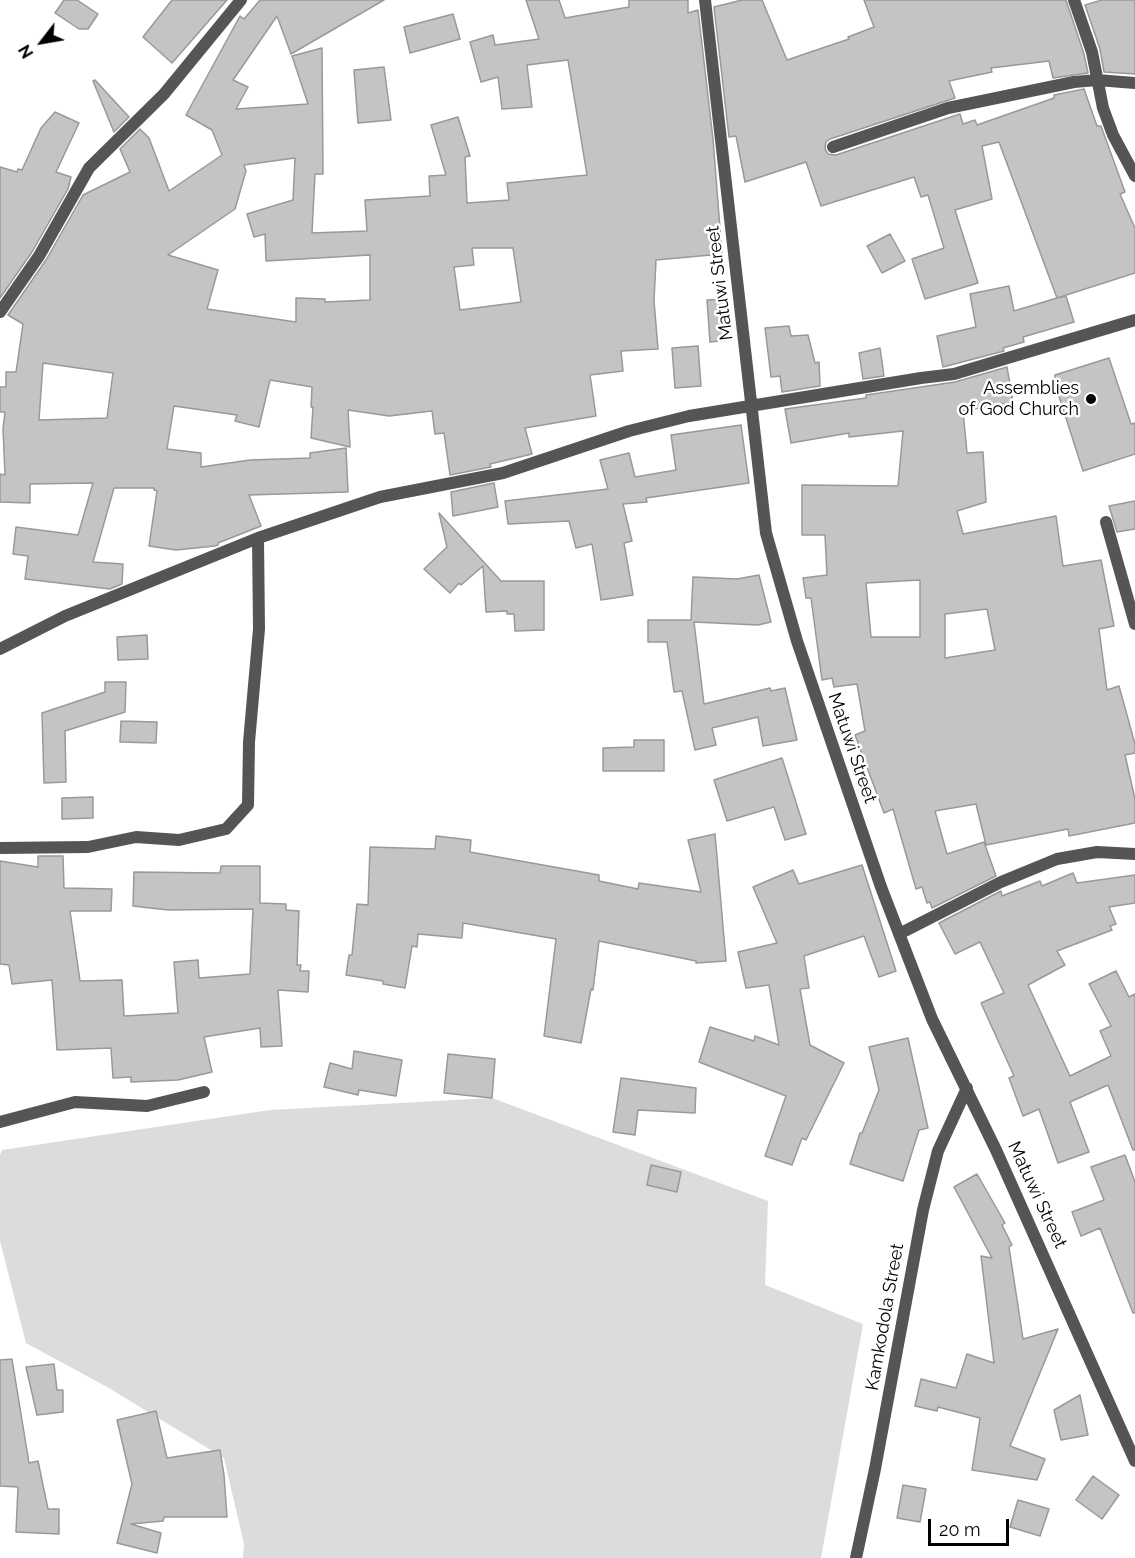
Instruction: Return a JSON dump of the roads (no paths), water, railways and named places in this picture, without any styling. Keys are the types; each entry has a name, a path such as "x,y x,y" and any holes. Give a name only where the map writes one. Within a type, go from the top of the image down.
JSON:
{"street":[{"path":"0,312 39,256 89,168 164,94 241,0"},
{"name":"Matuwi Street","path":"705,0 766,533 797,641 881,887 932,1019 967,1088 1058,1285 1135,1461"},
{"path":"1074,0 1092,52 1103,108 1113,135 1135,176"},
{"path":"833,147 948,108 1074,82 1097,80 1135,83"},
{"path":"0,650 65,616 258,538 380,497 503,473 629,431 689,416 954,374 1135,320"},
{"path":"1106,522 1135,624"},
{"path":"0,848 88,847 136,837 179,840 226,828 248,805 249,742 259,629 258,538"},
{"path":"899,934 1001,882 1058,859 1097,852 1135,854"},
{"name":"Kamkodola Street","path":"856,1558 875,1469 923,1210 938,1151 967,1088"},
{"path":"0,1122 75,1102 147,1106 204,1092"}],"place":[{"name":"Assemblies of God Church","path":"1091,399"}]}
